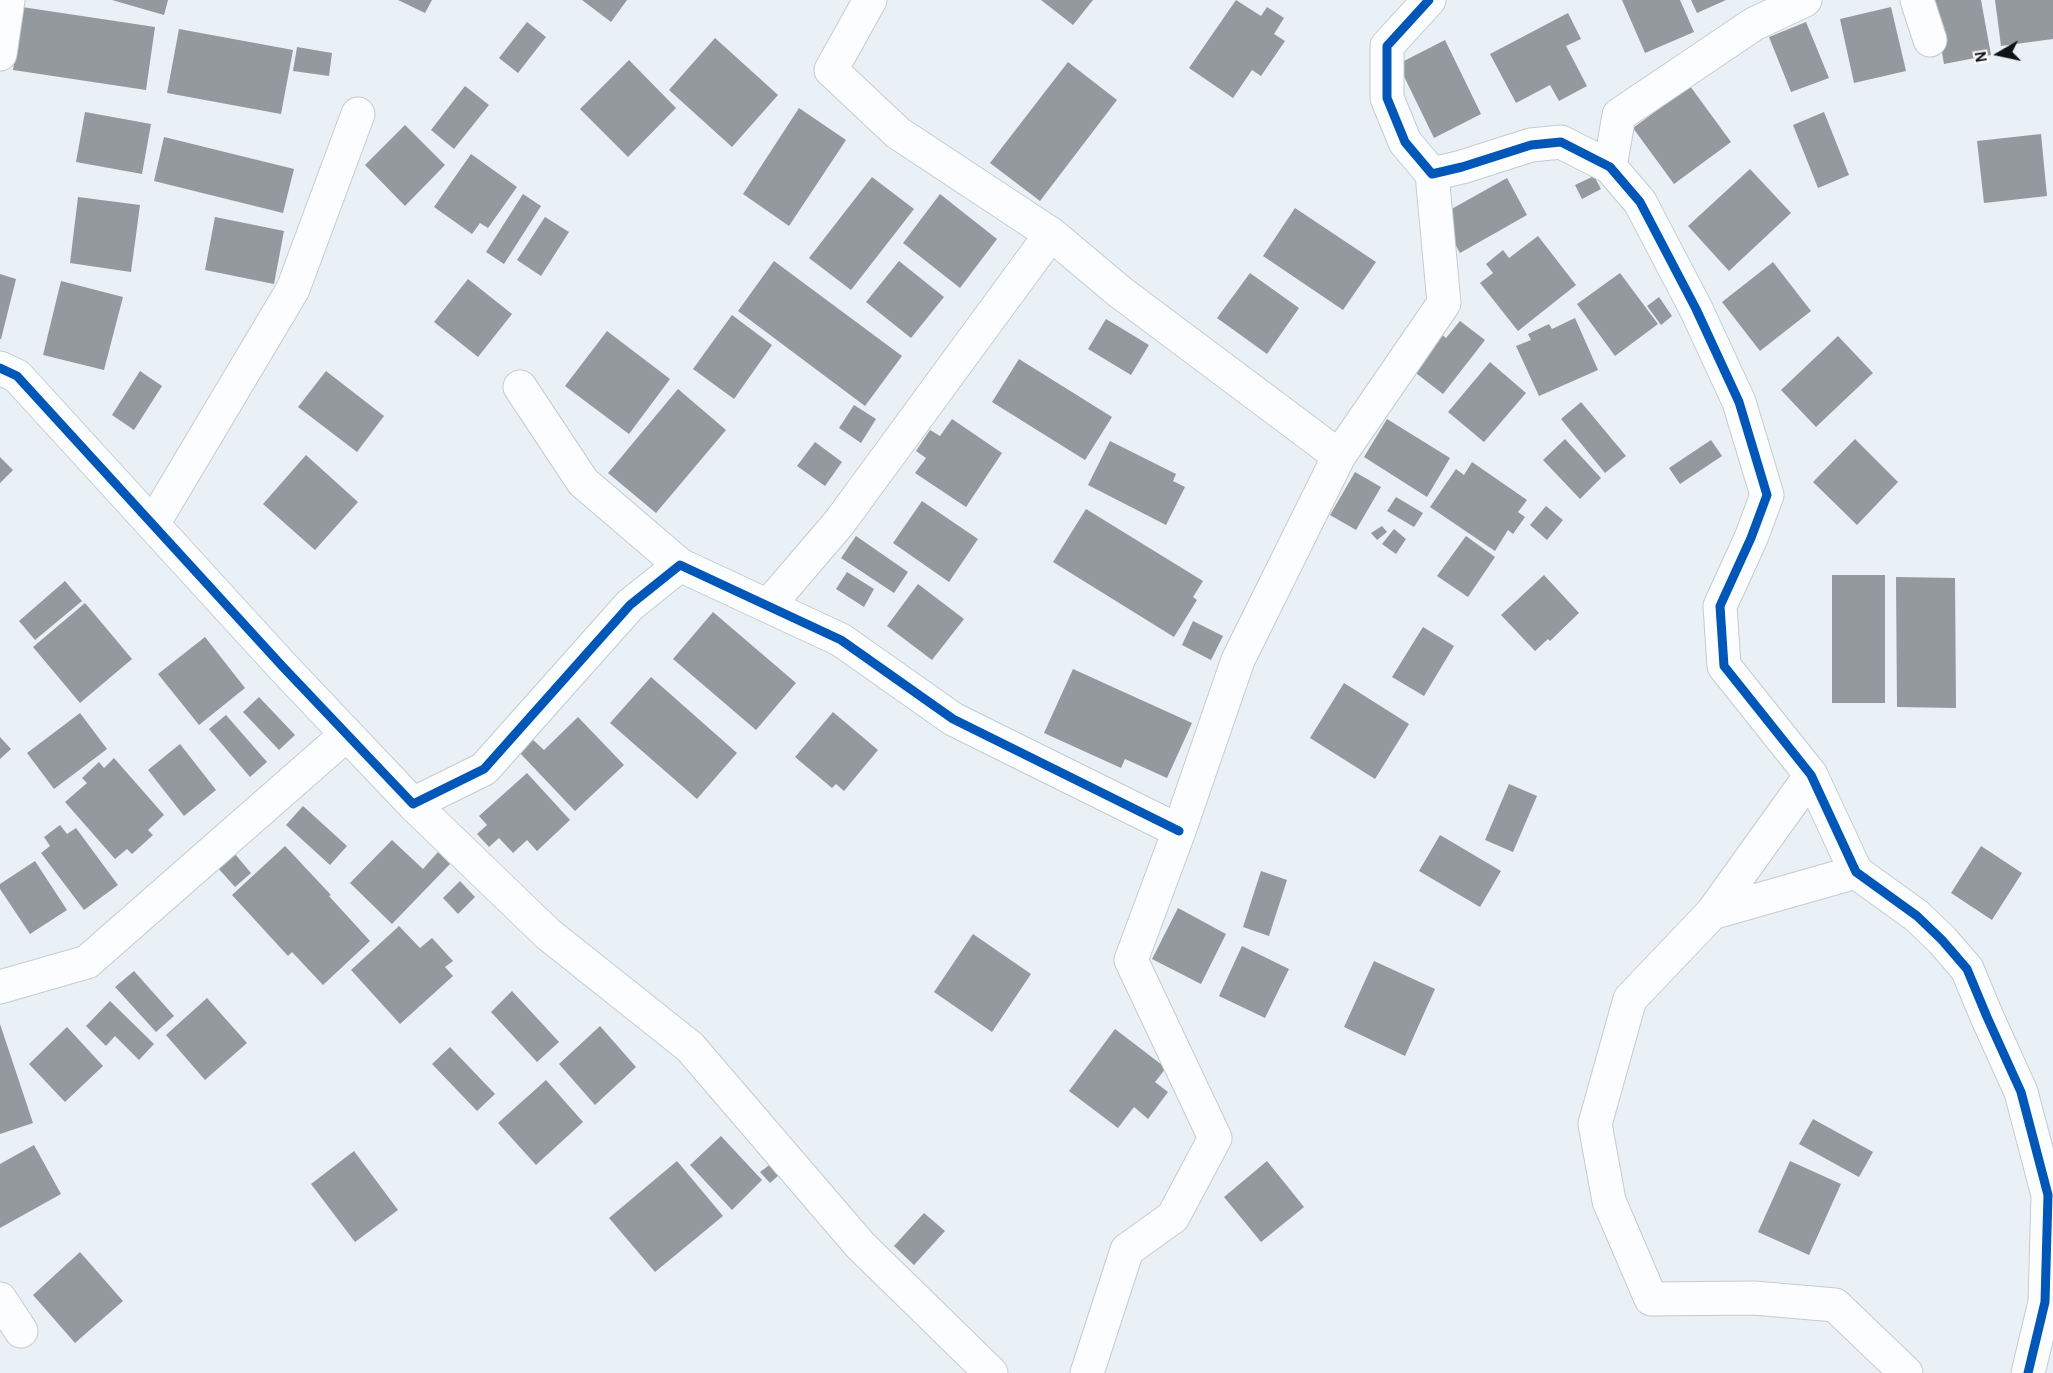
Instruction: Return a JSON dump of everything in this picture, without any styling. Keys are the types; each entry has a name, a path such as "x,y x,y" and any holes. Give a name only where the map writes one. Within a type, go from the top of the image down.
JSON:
{"street":[{"path":"0,54 8,0"},
{"path":"870,0 831,70 898,133 1051,234 1120,292 1340,456"},
{"path":"1087,1373 1127,1250 1173,1217 1215,1138 1131,960 1179,831 1238,660 1340,456 1444,303 1432,174 1405,142 1387,98 1387,45 1429,0"},
{"path":"1610,167 1618,115 1754,24 1805,0"},
{"path":"1917,0 1930,40"},
{"path":"153,524 293,289 358,114"},
{"path":"1432,174 1462,167 1530,145 1561,142 1610,167 1640,202 1696,309 1739,402 1767,495 1751,538 1720,606 1724,666 1811,775 1856,872 1917,916 1967,969 2021,1092 2049,1195 2045,1302 2028,1373"},
{"path":"768,606 839,523 1051,234"},
{"path":"0,368 17,376 413,804 548,934 690,1047 860,1245 991,1373"},
{"path":"520,387 583,482 681,565 841,639 953,719 1179,831"},
{"path":"413,804 484,770 630,605 681,565"},
{"path":"0,987 87,962 347,734"},
{"path":"1811,775 1712,913 1630,999 1595,1124 1609,1201 1651,1299 1754,1298 1835,1305 1906,1373"},
{"path":"1712,913 1856,872"},
{"path":"0,1299 21,1331"}],"building":[{"path":"112,0 168,0 164,15"},
{"path":"398,0 432,0 425,13"},
{"path":"582,0 627,0 611,22"},
{"path":"1041,0 1093,0 1073,25"},
{"path":"1236,0 1261,16 1267,7 1284,18 1274,34 1285,41 1261,76 1252,70 1233,98 1189,68"},
{"path":"1622,0 1680,0 1694,32 1645,53"},
{"path":"1691,0 1726,0 1697,13"},
{"path":"1933,0 1981,0 1991,55 1944,64"},
{"path":"1995,0 2053,0 2053,39 2001,46"},
{"path":"22,7 155,27 146,90 13,70"},
{"path":"1891,7 1906,71 1854,83 1840,19"},
{"path":"1568,13 1581,39 1566,46 1587,86 1559,101 1550,85 1516,103 1490,54"},
{"path":"527,22 546,37 518,73 499,58"},
{"path":"1806,22 1829,78 1791,92 1769,37"},
{"path":"179,29 293,50 281,114 167,93"},
{"path":"715,38 778,95 732,147 669,90"},
{"path":"1445,40 1481,114 1434,138 1398,64"},
{"path":"297,47 332,53 329,76 293,71"},
{"path":"629,60 676,108 628,157 580,109"},
{"path":"1068,62 1117,100 1040,201 990,163"},
{"path":"465,86 489,105 454,149 431,130"},
{"path":"1690,86 1731,142 1674,184 1633,128"},
{"path":"799,108 846,140 789,226 743,194"},
{"path":"85,112 151,124 142,174 76,162"},
{"path":"1824,112 1849,175 1818,188 1793,125"},
{"path":"405,125 445,165 405,206 365,165"},
{"path":"2041,134 2047,196 1984,203 1977,141"},
{"path":"164,137 294,169 283,213 154,181"},
{"path":"471,154 517,187 488,228 480,223 472,234 434,207"},
{"path":"1750,169 1791,213 1729,271 1688,226"},
{"path":"1594,176 1601,189 1582,199 1575,185"},
{"path":"872,177 914,209 851,290 809,258"},
{"path":"1507,178 1527,215 1460,253 1439,216"},
{"path":"523,194 541,206 504,264 486,252"},
{"path":"940,194 997,239 960,288 903,243"},
{"path":"78,197 140,205 131,272 70,263"},
{"path":"1295,208 1376,262 1343,310 1263,256"},
{"path":"215,217 284,231 274,284 205,270"},
{"path":"545,217 569,232 541,276 517,260"},
{"path":"1538,236 1576,285 1518,331 1480,283 1493,273 1486,264 1503,250 1509,258"},
{"path":"774,261 902,356 865,406 738,311"},
{"path":"899,261 944,297 911,338 866,302"},
{"path":"1773,262 1811,311 1760,351 1722,302"},
{"path":"1250,273 1299,308 1267,354 1217,318"},
{"path":"1620,273 1658,324 1615,356 1577,304"},
{"path":"0,274 16,279 1,339 0,339"},
{"path":"468,279 512,314 478,357 434,322"},
{"path":"61,281 123,297 104,370 43,355"},
{"path":"1659,297 1672,316 1661,325 1647,306"},
{"path":"732,315 772,345 734,399 693,369"},
{"path":"1575,318 1598,370 1539,396 1516,346 1531,340 1528,334 1549,324 1552,329"},
{"path":"1106,319 1149,345 1131,375 1088,349"},
{"path":"1460,321 1485,340 1443,394 1408,367 1437,331 1446,338"},
{"path":"607,331 670,379 629,434 565,386"},
{"path":"1838,336 1873,373 1816,427 1781,390"},
{"path":"1019,359 1112,417 1085,460 992,402"},
{"path":"1490,362 1526,393 1484,442 1448,412"},
{"path":"140,371 162,386 134,430 112,415"},
{"path":"326,371 384,416 357,452 298,407"},
{"path":"678,389 726,430 656,513 608,473"},
{"path":"1581,402 1626,456 1605,473 1561,419"},
{"path":"854,405 876,419 861,443 839,428"},
{"path":"952,419 1002,453 966,507 915,473 926,458 916,451 930,430 940,436"},
{"path":"1387,419 1450,458 1427,497 1364,457"},
{"path":"1565,439 1601,478 1580,499 1543,460"},
{"path":"1855,439 1898,482 1857,525 1813,482"},
{"path":"1711,440 1722,456 1680,484 1669,468"},
{"path":"1110,441 1176,474 1173,481 1185,487 1166,525 1088,485"},
{"path":"815,442 842,462 825,486 797,466"},
{"path":"306,455 358,502 315,550 263,504"},
{"path":"0,457 13,470 0,483"},
{"path":"1472,462 1527,500 1518,512 1525,517 1513,534 1508,530 1495,551 1430,507 1456,469 1464,475"},
{"path":"1355,472 1381,487 1356,530 1330,515"},
{"path":"1396,497 1423,513 1414,527 1387,511"},
{"path":"922,501 978,539 949,582 893,543"},
{"path":"1546,506 1563,520 1547,540 1530,525"},
{"path":"1086,509 1203,581 1193,597 1197,600 1174,637 1053,562"},
{"path":"1382,526 1387,532 1377,540 1371,533"},
{"path":"1394,529 1406,539 1396,554 1382,544"},
{"path":"856,536 908,572 894,593 841,558"},
{"path":"1466,536 1495,557 1468,597 1437,576"},
{"path":"847,572 874,589 864,607 836,589"},
{"path":"1544,575 1579,613 1550,641 1548,639 1535,651 1501,615"},
{"path":"1832,575 1885,575 1885,703 1832,703"},
{"path":"1896,577 1955,578 1956,708 1897,707"},
{"path":"65,581 82,601 35,640 19,621"},
{"path":"918,584 964,619 932,660 887,626"},
{"path":"85,603 132,659 80,703 33,647"},
{"path":"713,612 796,683 756,730 673,659"},
{"path":"1193,621 1223,636 1211,660 1182,645"},
{"path":"1423,627 1454,646 1424,696 1392,677"},
{"path":"205,637 245,688 199,725 158,674"},
{"path":"1073,669 1192,723 1167,778 1125,759 1121,768 1044,733"},
{"path":"651,677 737,753 697,799 610,723"},
{"path":"1344,683 1409,724 1375,779 1310,738"},
{"path":"259,697 295,735 279,750 243,712"},
{"path":"833,712 878,750 844,791 836,784 832,788 795,757"},
{"path":"80,713 107,749 54,789 27,753"},
{"path":"226,715 267,762 250,777 209,729"},
{"path":"578,717 624,765 575,811 518,751 531,738 544,750"},
{"path":"0,737 11,749 0,759"},
{"path":"180,744 216,790 184,816 148,770"},
{"path":"114,758 164,815 148,830 153,835 132,854 127,849 115,859 65,802 87,783 82,778 99,762 104,768"},
{"path":"527,773 570,820 537,851 527,840 513,853 499,838 489,847 477,834 487,825 479,816"},
{"path":"1509,784 1537,796 1513,852 1485,840"},
{"path":"303,806 347,846 330,865 286,825"},
{"path":"60,825 67,834 76,828 118,885 84,910 41,853 50,846 44,837"},
{"path":"1440,835 1501,871 1480,907 1419,871"},
{"path":"392,840 423,869 438,852 450,864 392,924 350,883"},
{"path":"285,846 370,941 323,985 292,952 288,956 232,895"},
{"path":"1981,846 2022,873 1992,920 1951,893"},
{"path":"235,854 251,873 235,887 218,868"},
{"path":"35,861 67,910 30,934 0,889 0,884"},
{"path":"1261,871 1287,880 1269,936 1243,927"},
{"path":"460,881 475,897 458,914 443,898"},
{"path":"1178,908 1226,934 1201,984 1152,959"},
{"path":"399,926 420,948 432,938 453,961 445,967 453,976 400,1024 351,970"},
{"path":"973,934 1031,974 992,1032 934,992"},
{"path":"1242,946 1289,969 1265,1018 1219,996"},
{"path":"1374,961 1435,989 1405,1056 1344,1027"},
{"path":"134,971 174,1016 156,1032 115,987"},
{"path":"512,991 559,1042 537,1062 491,1012"},
{"path":"207,998 247,1043 205,1080 166,1035"},
{"path":"110,1001 154,1044 139,1060 115,1036 106,1046 86,1026"},
{"path":"0,1024 33,1123 0,1134"},
{"path":"600,1026 636,1067 595,1105 559,1064"},
{"path":"67,1027 103,1066 65,1102 29,1064"},
{"path":"1115,1029 1166,1068 1155,1082 1168,1092 1148,1119 1134,1107 1118,1128 1069,1091"},
{"path":"450,1047 495,1094 477,1111 432,1064"},
{"path":"546,1080 583,1122 536,1165 498,1123"},
{"path":"1813,1119 1873,1152 1859,1177 1799,1144"},
{"path":"721,1136 762,1180 732,1210 690,1165"},
{"path":"34,1145 61,1194 0,1228 0,1164"},
{"path":"354,1151 398,1210 355,1242 311,1184"},
{"path":"677,1161 723,1216 655,1272 609,1218"},
{"path":"1267,1161 1304,1207 1261,1242 1224,1197"},
{"path":"1790,1161 1841,1184 1809,1255 1758,1232"},
{"path":"772,1163 780,1174 770,1183 760,1172"},
{"path":"924,1213 945,1231 914,1265 894,1246"},
{"path":"80,1252 123,1301 75,1343 33,1295"}],"cycle path":[{"path":"1429,0 1387,46 1387,98 1405,142 1432,174 1531,145 1561,142 1610,167 1640,202 1696,309 1739,402 1767,495 1751,538 1720,606 1724,666 1811,775 1856,872 1917,916 1967,969 2021,1092 2048,1195 2045,1302 2028,1373"},
{"path":"0,368 17,376 283,667 413,804 484,769 630,605 680,565 841,640 953,719 1179,831"}]}
